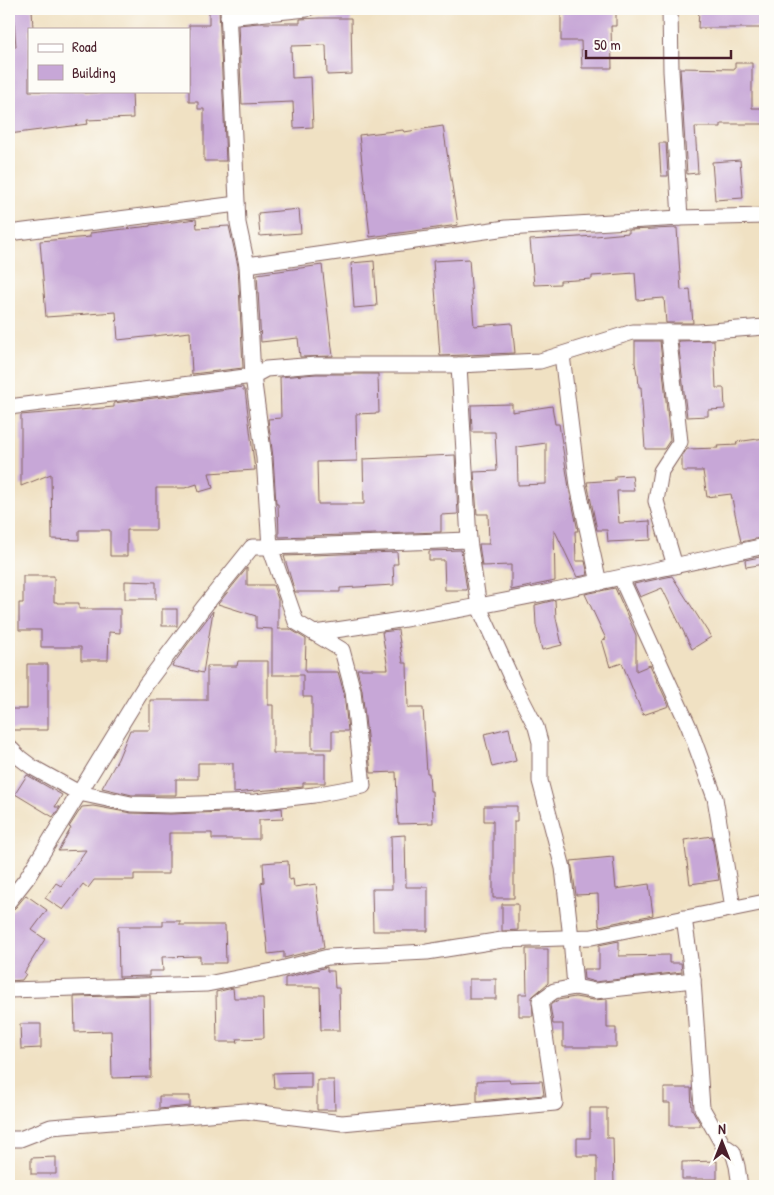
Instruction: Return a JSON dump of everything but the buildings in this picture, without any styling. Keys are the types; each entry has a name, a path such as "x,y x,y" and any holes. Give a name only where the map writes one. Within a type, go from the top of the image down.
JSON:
{"street":[{"path":"9,747 32,767 79,793 131,804 170,805 255,802 314,795 363,786 353,691 342,650 296,622 270,547 264,458 252,376 247,265 238,223 228,13 307,9"},
{"path":"670,9 671,71 680,218"},
{"path":"9,233 237,204"},
{"path":"247,265 506,228 680,218 765,216"},
{"path":"9,407 252,376 266,369 316,365 458,365 540,361 633,332 698,332 765,327"},
{"path":"668,332 680,442 661,471 656,500 675,566"},
{"path":"562,355 578,486 599,583"},
{"path":"458,365 469,540 479,607 536,727 540,742 540,781 563,868 575,987"},
{"path":"9,901 27,878 146,684 252,547 469,540"},
{"path":"314,633 479,607 599,583 765,546"},
{"path":"620,578 690,728 714,798 733,908"},
{"path":"9,990 207,984 274,971 328,957 427,952 502,940 592,937 765,902"},
{"path":"684,918 693,980 702,1108 723,1145 732,1152 737,1166 740,1186"},
{"path":"9,1139 20,1139 51,1127 245,1111 342,1123 555,1103 540,1001 554,991 575,987 595,991 693,980"}]}
